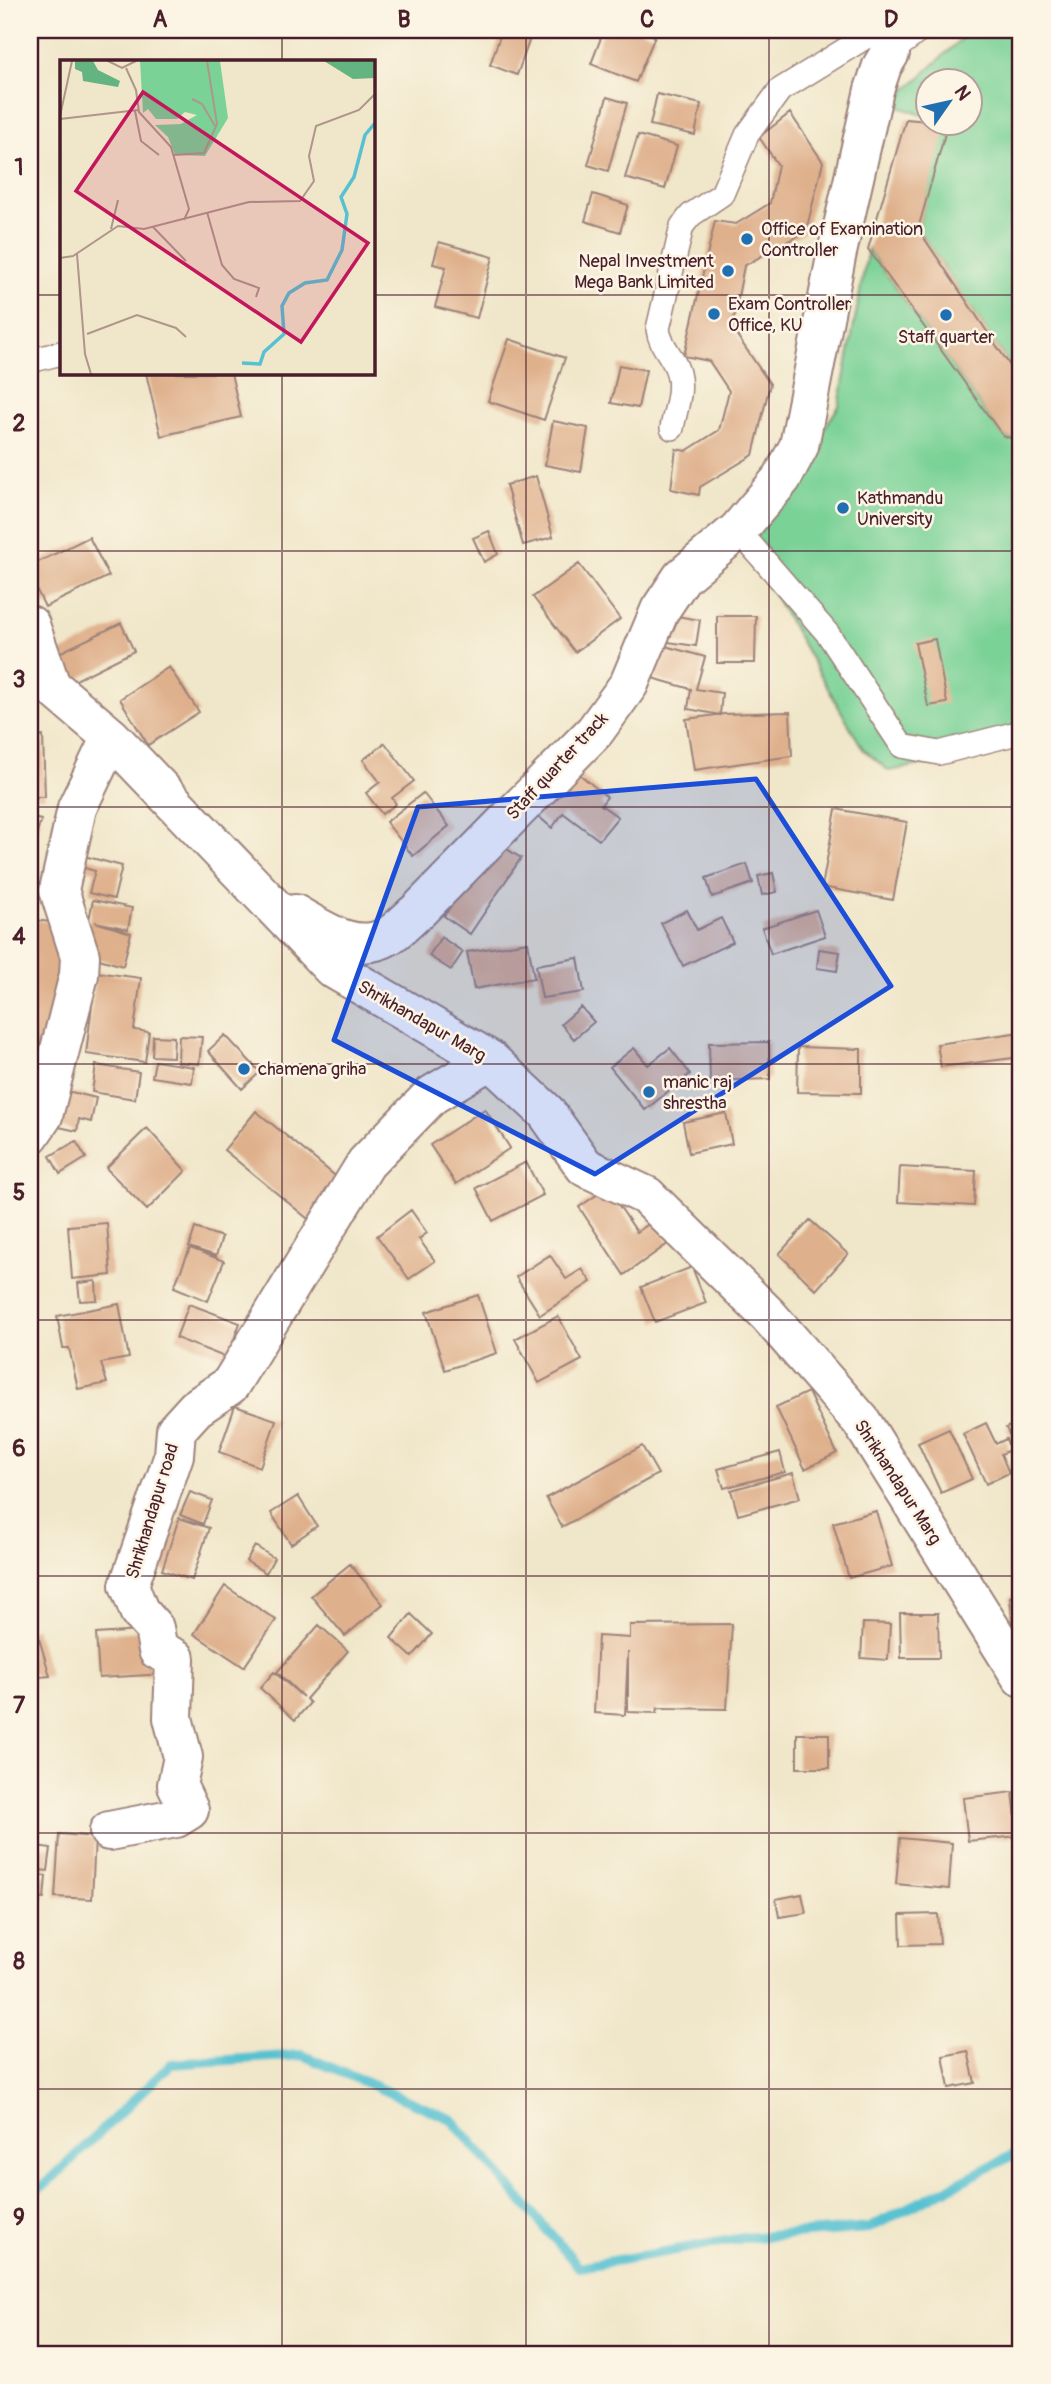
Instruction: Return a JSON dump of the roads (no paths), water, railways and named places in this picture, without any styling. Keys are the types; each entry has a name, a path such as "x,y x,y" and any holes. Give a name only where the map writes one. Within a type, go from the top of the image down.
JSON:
{"street":[{"name":"Staff quarter track","path":"252,888 338,939 368,943 387,937 418,911 595,732 629,684 660,610 682,577 738,530 782,478 799,446 836,257 874,90 882,66 874,39"},
{"name":"Shrikhandapur Marg","path":"30,625 51,686 111,737 252,888 332,968 490,1060 546,1112 585,1167 647,1196 768,1315 861,1421 1021,1677"},
{"path":"30,1135 43,1116 79,975 80,956 59,890 64,859 77,808 111,737"},
{"name":"Shrikhandapur road","path":"109,1831 176,1818 189,1810 177,1784 183,1757 173,1717 175,1658 158,1650 155,1628 139,1611 129,1585 173,1455 176,1430 196,1408 230,1385 366,1163 432,1095 490,1060"}],"lane":[{"name":"Staff quarter track","path":"874,39 920,30"},
{"path":"672,428 680,390 678,373 659,342 658,329 682,226 691,215 722,194 747,135 780,90 874,39"},
{"path":"30,361 60,353"},
{"path":"738,530 828,634 902,746 939,753 1021,732"}],"waterway":[{"path":"30,2193 46,2184 171,2064 302,2055 451,2119 579,2267 743,2238 869,2228 1021,2151"}],"place":[{"name":"Office of Examination Controller","path":"747,239"},
{"name":"Nepal Investment Mega Bank Limited","path":"728,271"},
{"name":"Exam Controller Office, KU","path":"714,314"},
{"name":"Staff quarter","path":"946,315"},
{"name":"Kathmandu University","path":"843,508"},
{"name":"chamena griha","path":"244,1069"},
{"name":"manic raj shrestha","path":"649,1092"}]}
